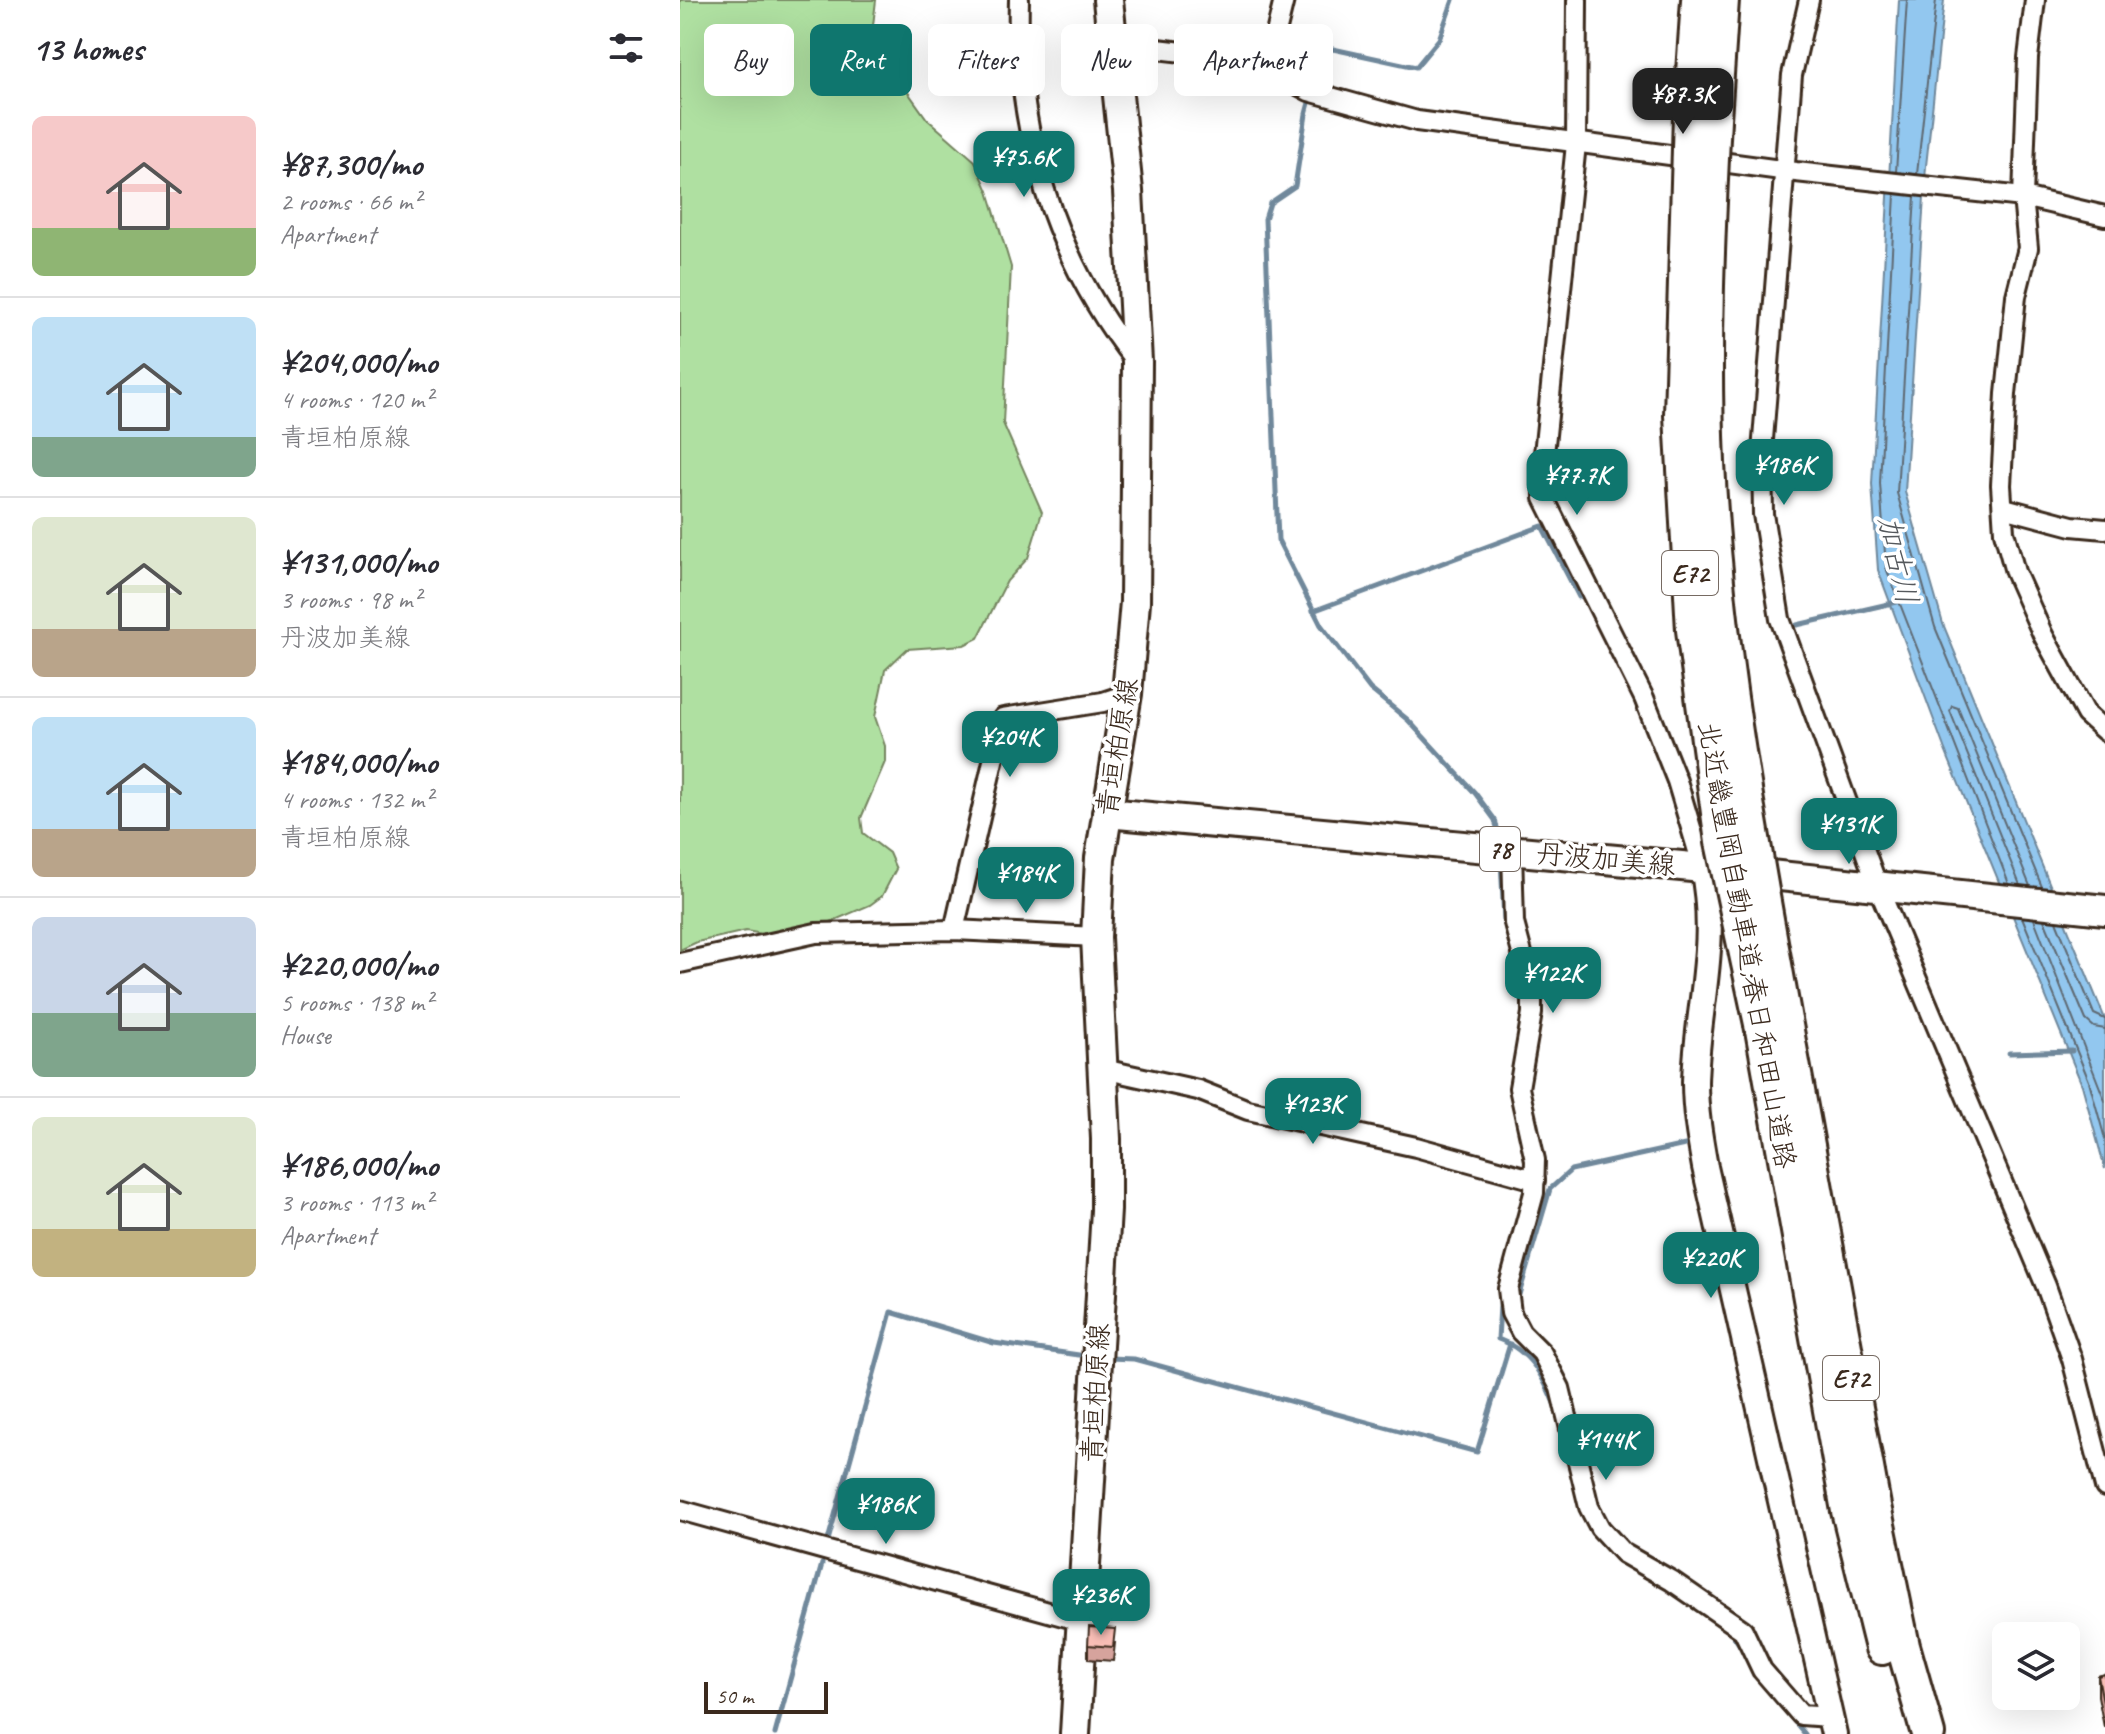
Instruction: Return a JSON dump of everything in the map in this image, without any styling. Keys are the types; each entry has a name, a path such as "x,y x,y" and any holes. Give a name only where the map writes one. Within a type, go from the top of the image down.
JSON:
{"highway":[{"name":"北近畿豊岡自動車道;春日和田山道路","path":"1698,0 1702,117"},
{"name":"北近畿豊岡自動車道;春日和田山道路","path":"1722,0 1702,117 1681,415 1693,630 1722,842 1773,1022 1903,1646 1928,1734"},
{"name":"北近畿豊岡自動車道;春日和田山道路","path":"1773,1022 1848,1511 1883,1651 1912,1734"}],"main road":[{"name":"青垣柏原線","path":"1108,0 1111,24"},
{"name":"青垣柏原線","path":"1075,1734 1106,1210 1096,937 1107,813 1127,694 1135,602 1137,362 1129,204 1119,96"},
{"name":"丹波加美線","path":"1107,813 1703,868 2105,910"}],"street":[{"path":"1019,0 1023,106 1032,153 1048,203 1090,294 1137,362"},
{"path":"1278,24 1284,0"},
{"path":"1577,0 1576,144 1545,445 1544,498 1644,698 1677,781 1703,868 1711,904 1710,959 1695,1079 1696,1111 1709,1183 1832,1726"},
{"path":"1809,0 1792,75 1790,172 1763,423 1763,514 1780,619 1861,834 2046,1286 2072,1359 2105,1487"},
{"path":"2035,0 2023,197 2028,248 2016,296 2006,394 2001,485 2004,532 2015,572 2043,635 2086,714 2105,731"},
{"path":"1327,96 1417,121 1790,172 2023,197 2105,216"},
{"path":"2004,508 2072,526 2105,529"},
{"path":"954,930 1003,718 1103,702 1127,694"},
{"path":"1512,850 1514,923 1532,991 1519,1088 1533,1147 1535,1180 1508,1289 1511,1313 1521,1332 1542,1353 1560,1388 1589,1507 1600,1528 1623,1553 1672,1581 1743,1630 1762,1670 1801,1715 1832,1726"},
{"path":"680,963 816,933 954,930 1096,937"},
{"path":"1103,1069 1198,1090 1248,1110 1416,1147 1535,1180"},
{"path":"680,1510 1081,1621"}],"green space":[{"path":"680,0 876,0 873,24 810,24 810,96 911,96 927,119 975,161 988,191 1011,267 1003,423 1042,512 1028,558 1007,581 978,638 964,645 907,649 885,670 875,717 885,746 885,762 861,818 863,833 889,853 896,869 882,896 870,905 791,939 746,931 697,942 680,950"}],"water":[{"name":"加古川","path":"1899,0 1944,0 1926,166 1905,492 1943,624 2105,1019 2105,1169 2082,1085 1945,750 1878,570 1872,484"}],"building":[{"path":"1089,1627 1115,1629 1113,1647 1088,1645"},
{"path":"2105,1674 2105,1706 2104,1707 2098,1676"}],"waterway":[{"path":"1453,0 1439,39 1416,67 1333,49 1322,54 1306,114 1295,186 1270,203 1265,219 1278,540 1321,625 1370,689 1408,720 1475,793 1495,820 1500,839"},
{"path":"1313,611 1542,526 1579,597"},
{"name":"加古川","path":"1797,625 1897,602"},
{"path":"1501,860 1504,921 1511,945"},
{"path":"2009,1053 2072,1051"},
{"path":"1518,1298 1550,1189 1571,1170 1685,1145"},
{"path":"1523,1203 1525,1188"},
{"path":"1501,1290 1498,1339 1520,1351 1536,1368 1557,1411"},
{"path":"827,1544 891,1312 994,1343 1079,1355"},
{"path":"1108,1358 1134,1359 1477,1452 1510,1344"},
{"path":"775,1734 822,1564"},
{"path":"1675,1593 1722,1626"},
{"path":"1731,1632 1743,1650"},
{"path":"1772,1695 1805,1734"}]}
